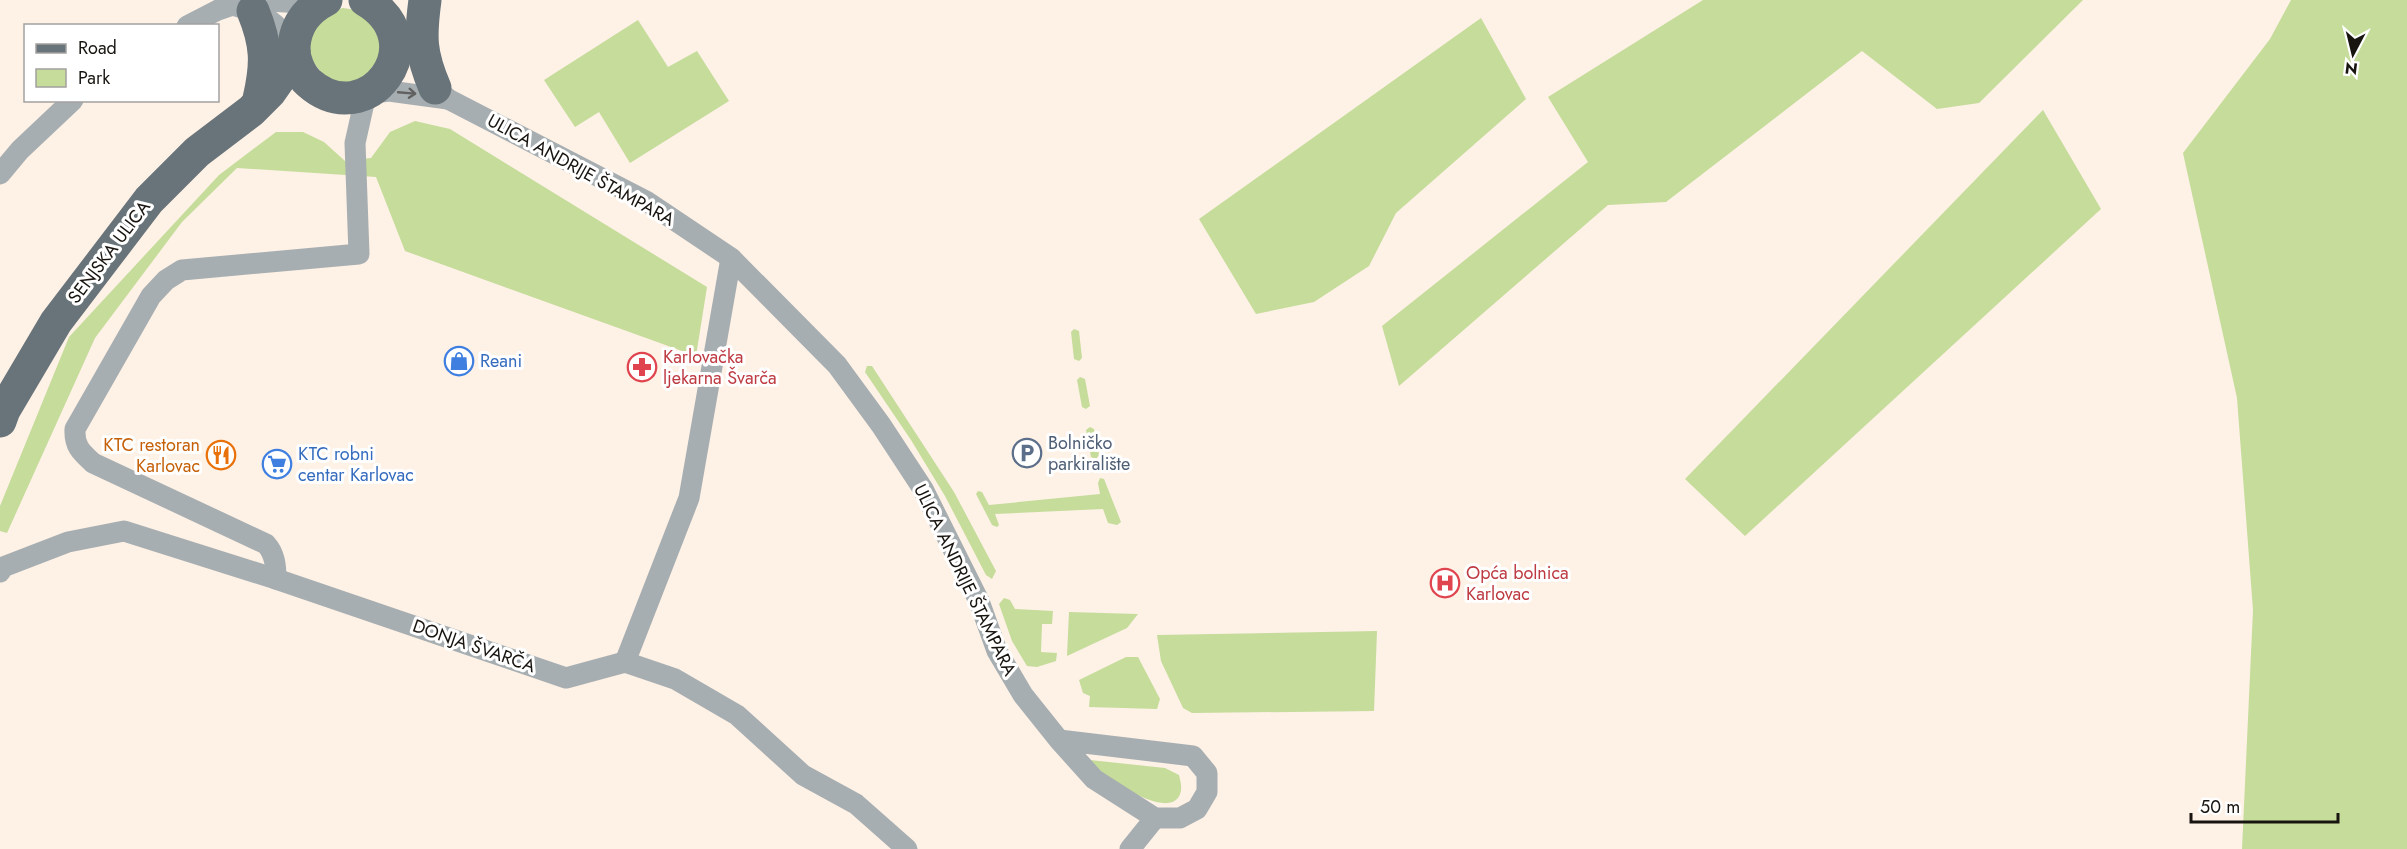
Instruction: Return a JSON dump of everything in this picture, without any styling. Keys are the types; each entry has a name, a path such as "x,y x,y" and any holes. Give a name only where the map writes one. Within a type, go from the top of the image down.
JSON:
{"main road":[{"name":"SENJSKA ULICA","path":"0,421 4,410 56,322 148,200 197,152 254,108 270,92 284,72 294,50 296,33 303,17 326,0"},
{"path":"365,0 378,7 388,20 394,32 396,46"},
{"path":"294,50 298,66 307,81 320,91 350,95 379,85 390,72 396,46 404,28 425,0"},
{"path":"425,0 421,44 425,65 442,93"},
{"path":"246,4 262,33 266,58 254,108"},
{"name":"SENJSKA ULICA","path":"254,108 290,98 350,95"}],"street":[{"path":"192,24 246,4 302,3 320,0"},
{"path":"246,4 283,30 294,50"},
{"name":"ULICA ANDRIJE ŠTAMPARA","path":"396,46 410,67 442,93 646,201 731,258 837,365 881,425 923,489 979,601 997,651 1023,695 1094,779 1155,818"},
{"name":"ULICA ANDRIJE ŠTAMPARA","path":"350,95 397,92 442,93"},
{"path":"276,579 276,562 266,544 93,463 79,450 74,440 75,429 151,296 166,280 182,270 358,254 355,143 350,95"},
{"path":"350,95 355,143"},
{"path":"0,174 20,150 71,102"},
{"path":"731,258 688,498 625,662 675,679 737,715 803,775 856,804 907,849"},
{"name":"DONJA ŠVARČA","path":"0,572 3,567 68,542 124,531 276,579 566,678 625,662"},
{"path":"1059,740 1193,756 1207,773 1207,792 1197,809 1180,818 1155,818 1130,849"}],"green space":[{"path":"1703,0 2083,0 1979,103 1937,109 1862,51 1666,202 1608,205 1399,386 1382,326 1588,162 1548,97"},
{"path":"2291,0 2407,0 2407,849 2242,849 2253,610 2237,398 2183,153 2270,39"},
{"path":"343,8 360,12 366,16 384,47 368,80 331,84 307,55 310,29 330,11"},
{"path":"1481,18 1526,99 1396,213 1369,266 1314,302 1256,314 1199,219"},
{"path":"638,20 668,67 697,51 729,101 630,163 599,112 575,127 544,80"},
{"path":"2043,110 2101,209 1745,536 1685,479"},
{"path":"415,121 450,129 707,287 696,356 405,251 376,177 237,168 182,222 95,338 7,533 0,531 0,506 69,337 219,175 276,132 303,132 324,142 345,161 371,158 390,132"},
{"path":"1074,329 1079,331 1082,358 1079,361 1074,359 1071,332"},
{"path":"867,366 872,366 954,492 996,571 992,579 986,575 945,496 911,440 865,372"},
{"path":"1080,377 1085,379 1090,406 1086,409 1082,407 1077,380"},
{"path":"1090,427 1094,429 1099,455 1096,459 1091,457 1086,430"},
{"path":"1100,478 1104,479 1121,522 1117,525 1108,523 1103,509 995,514 999,525 997,527 992,525 976,494 978,491 982,492 989,505 1100,494 1098,483"},
{"path":"1004,598 1010,600 1015,609 1053,611 1052,624 1042,624 1041,652 1057,653 1056,661 1037,667 1027,666 1012,641 999,604"},
{"path":"1069,612 1138,614 1127,628 1067,656"},
{"path":"1377,631 1374,711 1192,713 1183,708 1161,661 1157,635"},
{"path":"1126,657 1138,657 1160,699 1157,709 1089,707 1090,696 1083,693 1079,680"},
{"path":"1090,760 1165,768 1179,775 1181,793 1171,803 1160,803 1148,799 1122,787 1092,768"}],"place":[{"name":"Reani","path":"459,361"},
{"name":"Karlovačka ljekarna Švarča","path":"642,367"},
{"name":"Bolničko parkiralište","path":"1027,453"},
{"name":"KTC restoran Karlovac","path":"221,455"},
{"name":"KTC robni centar Karlovac","path":"277,464"},
{"name":"Opća bolnica Karlovac","path":"1445,583"}]}
